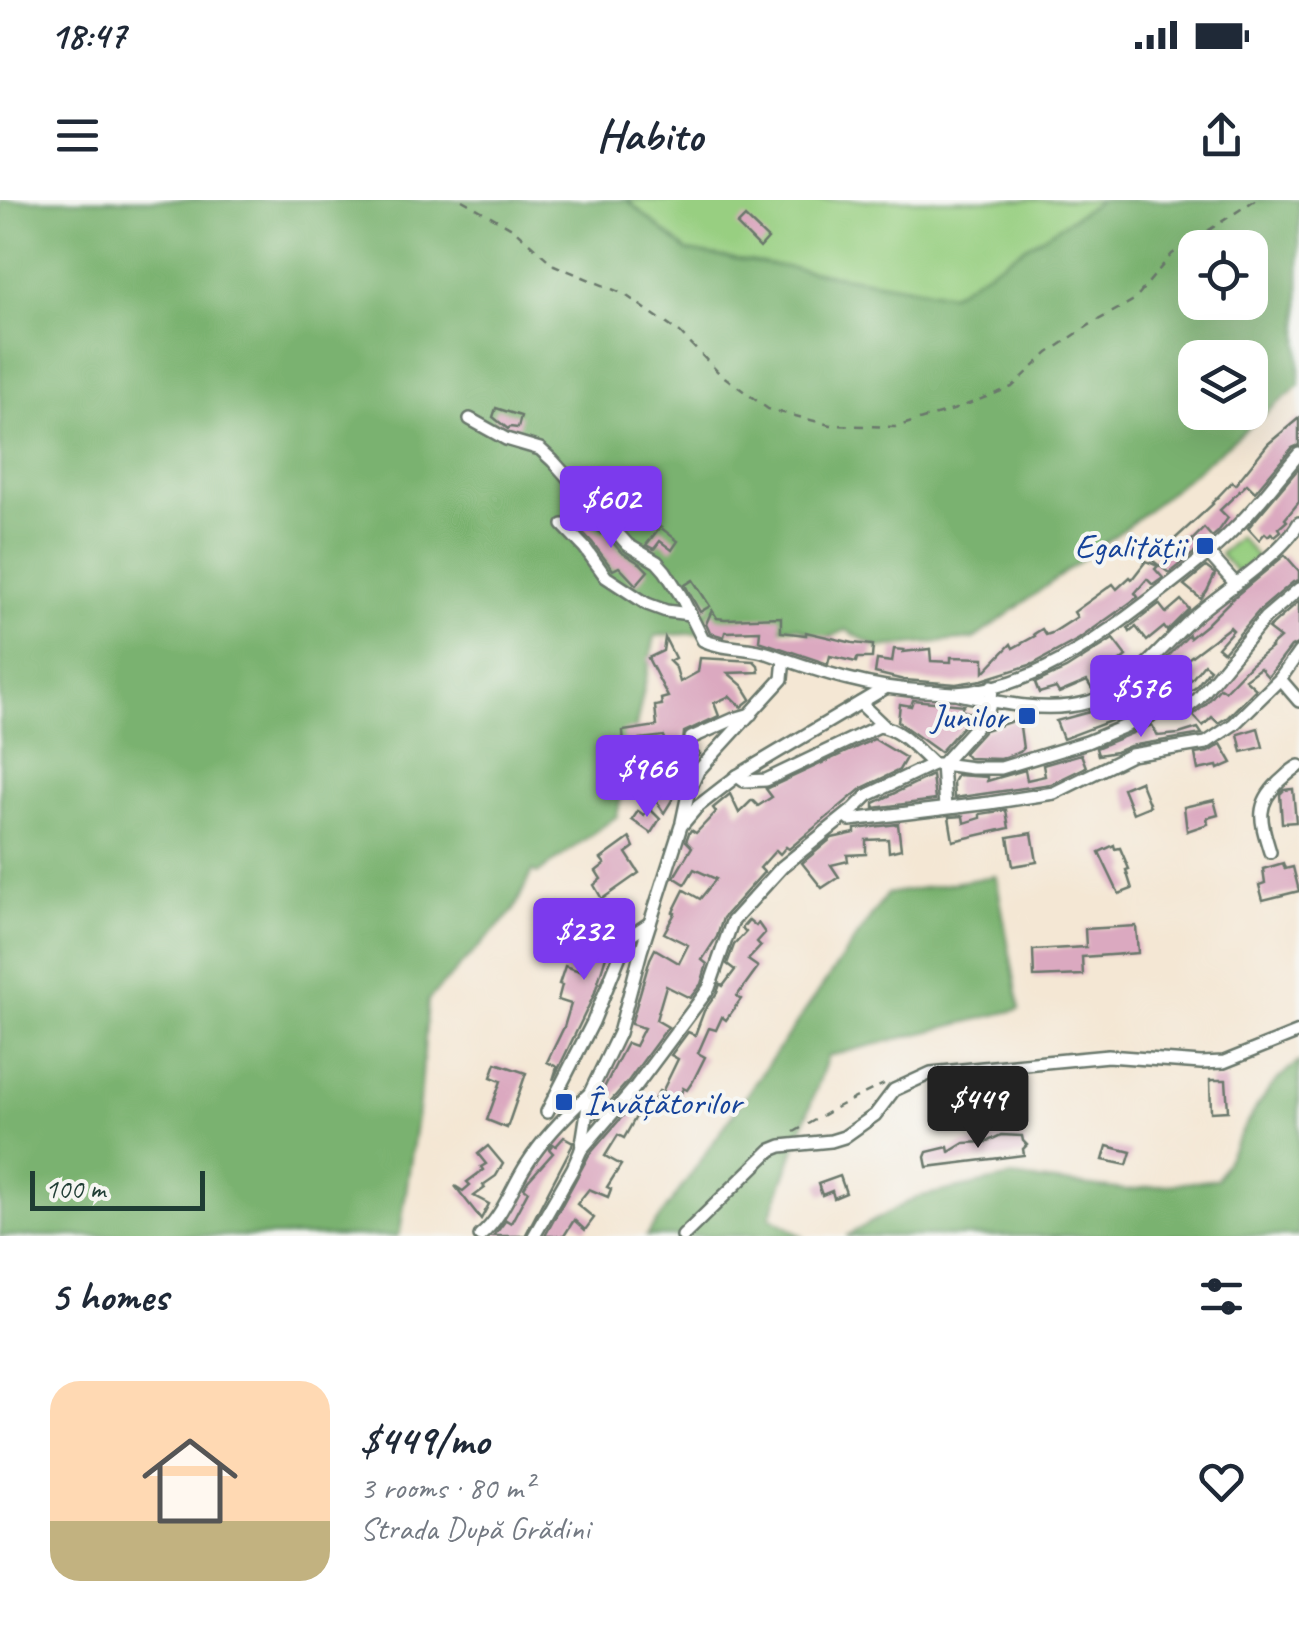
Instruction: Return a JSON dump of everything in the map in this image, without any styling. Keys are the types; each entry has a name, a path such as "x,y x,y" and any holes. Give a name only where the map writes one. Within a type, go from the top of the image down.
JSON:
{"street":[{"path":"470,420 506,439 540,448 628,545 664,570 703,640 750,648 885,688 955,693 1010,704 1073,706 1103,696 1133,676 1196,615 1297,530"},
{"path":"955,693 1012,682 1045,670 1087,647 1232,532 1299,454"},
{"path":"563,526 606,577 647,604 688,614"},
{"path":"1208,553 1235,584"},
{"path":"860,702 885,726 938,764 1000,768 1087,742 1169,708 1188,708 1265,618 1299,590"},
{"path":"850,820 1054,792 1131,755 1206,744 1234,724 1280,679 1299,652"},
{"path":"534,1236 581,1150 590,1093 619,1034 688,794 698,771 782,679 784,659"},
{"path":"1280,679 1299,701"},
{"path":"581,1150 636,1086 709,988 726,933 738,914 794,856 868,795 938,764 987,714 992,686"},
{"path":"681,826 696,807 737,776 885,688"},
{"path":"692,738 751,714"},
{"path":"737,776 744,781 766,780 885,726"},
{"path":"938,764 944,808"},
{"path":"1270,852 1263,830 1262,803 1268,792 1299,766"},
{"path":"547,1112 593,1022 627,938 650,924"},
{"path":"683,1236 771,1150 844,1137 875,1114 894,1090 931,1073 1108,1056 1224,1062 1299,1032"},
{"path":"480,1236 501,1213 540,1145 590,1093"}],"path":[{"path":"462,200 512,228 554,265 624,294 680,333 718,373 768,409 830,425 895,427 1012,388 1048,353 1134,300 1172,254 1254,200"},
{"path":"784,1139 838,1106 890,1082"}],"green space":[{"path":"0,200 627,200 687,251 951,294 1101,200 1299,200 1299,386 1268,411 1268,340 1178,340 1178,430 1245,430 1132,523 974,639 878,648 846,630 824,640 798,627 655,636 617,816 537,874 532,871 514,910 428,1000 421,1089 397,1236 0,1236"},
{"path":"627,200 1101,200 951,294 687,251"},
{"path":"1239,537 1257,557 1238,574 1220,554"},
{"path":"996,876 1020,1009 828,1056 770,1217 802,1236 646,1236 887,894"},
{"path":"1299,1062 1299,1236 846,1236 917,1197 1011,1177 1127,1190 1217,1179 1262,1099"}],"building":[{"path":"745,217 768,239 760,248 737,225"},
{"path":"496,408 521,416 518,428 508,429 493,417"},
{"path":"1299,418 1299,445 1292,448 1255,492 1247,484 1220,510 1228,518 1218,532 1212,537 1204,528 1192,540 1199,549 1169,573 1152,560 1232,482 1235,485 1268,444"},
{"path":"1299,468 1299,502 1279,528 1281,531 1275,536 1265,533 1259,540 1248,528"},
{"path":"573,513 601,534 604,532 621,552 648,571 636,585 619,567 613,570 569,518"},
{"path":"660,527 678,541 672,550 660,541 654,549 646,545"},
{"path":"1285,555 1299,571 1299,580 1259,611 1224,652 1218,647 1233,630 1230,627 1128,704 1132,711 1141,706 1142,709 1063,739 1056,721 1093,711 1125,694"},
{"path":"1146,561 1158,566 1155,569 1163,578 1153,585 1147,579 1135,593 1138,597 1079,639 1033,664 956,684 904,680 875,673 877,660 892,662 894,649 930,649 931,661 984,658 984,672 1011,644 1013,648 1042,629 1046,635 1052,633 1077,617 1074,612 1113,584 1117,589 1132,579"},
{"path":"1206,567 1215,574 1201,599 1184,585"},
{"path":"693,580 710,606 700,612 685,585"},
{"path":"1181,600 1189,609 1167,631 1164,627 1147,641 1136,627 1130,632 1128,628 1159,604 1166,613"},
{"path":"1299,601 1299,643 1291,647 1268,677 1260,668 1245,679 1256,689 1228,717 1218,723 1212,717 1203,726 1193,715 1271,648 1280,638 1268,629"},
{"path":"712,610 717,618 725,619 781,617 781,632 806,632 873,645 872,658 857,658 856,662 830,656 828,664 759,641 760,631 725,632 724,637 710,633 706,624"},
{"path":"665,638 675,658 669,661 680,682 698,672 700,658 754,661 759,672 728,673 751,699 741,707 730,696 714,703 719,716 684,732 683,743 700,754 693,761 672,742 667,744 664,736 640,739 649,750 635,762 631,764 629,760 619,766 613,756 624,747 623,731 657,726 655,706 662,705 661,699 668,697 648,658 663,651"},
{"path":"1113,639 1126,656 1108,671 1113,680 1092,689 1087,681 1059,693 1056,688 1039,693 1035,683 1066,669"},
{"path":"1204,664 1210,669 1195,688 1179,697 1175,688 1191,680"},
{"path":"913,700 964,705 960,710 974,714 940,752 898,722 900,704 911,706"},
{"path":"1019,719 1023,749 1020,752 1000,759 968,758 964,753 985,730"},
{"path":"1152,725 1158,736 1198,728 1202,734 1098,755 1096,748"},
{"path":"1258,728 1263,747 1242,752 1238,734"},
{"path":"874,739 906,758 899,770 862,788 789,849 786,847 780,854 776,850 760,868 764,872 723,918 717,937 702,960 707,964 701,984 690,998 666,986 656,1020 668,1027 595,1119 600,1109 599,1098 627,1043 635,1046 644,1028 631,1024 655,949 679,963 688,945 664,933 684,890 700,899 716,879 694,869 685,884 674,877 692,847 686,841 691,830 696,833 716,812 713,808 730,794 739,813 752,800 758,806 772,797 766,789"},
{"path":"1221,744 1232,763 1218,769 1217,766 1198,770 1195,754"},
{"path":"1081,754 1086,767 1051,784 954,798 953,782 957,775 987,777 987,781 1025,770 1027,780 1045,776 1043,765"},
{"path":"932,775 935,800 874,808 874,803"},
{"path":"662,781 677,792 664,813 655,799"},
{"path":"1140,781 1150,806 1133,813 1123,788"},
{"path":"1293,789 1296,822 1282,823 1280,794"},
{"path":"1214,800 1218,815 1207,818 1208,824 1187,831 1184,807"},
{"path":"649,808 660,819 651,833 632,820 638,811 644,815"},
{"path":"1006,810 1009,828 953,841 949,817 963,816 964,823 980,818 980,814"},
{"path":"898,824 901,849 889,852 888,839 866,840 866,854 847,855 848,861 831,865 839,877 822,888 802,863 832,838 855,833 855,829"},
{"path":"1032,833 1037,862 1013,866 1008,837"},
{"path":"630,838 634,847 626,853 639,873 602,899 594,885 601,879 596,871 605,864 601,859"},
{"path":"1114,845 1115,849 1120,848 1129,869 1126,870 1132,889 1119,894 1099,852"},
{"path":"1283,863 1285,869 1293,867 1299,891 1263,900 1259,885 1265,883 1263,869"},
{"path":"601,904 620,911 594,995 553,1080 557,1067 547,1062 571,1004 558,1000 562,985 559,984 565,966 585,973"},
{"path":"749,920 756,926 758,923 765,933 757,942 761,946 748,960 758,967 726,1020 722,1017 716,1030 709,1028 698,1053 705,1057 687,1090 683,1088 680,1096 677,1094 670,1108 654,1100 678,1059 671,1055 688,1032 695,1035 720,984 723,986 735,970 727,964"},
{"path":"1136,926 1138,953 1082,957 1083,975 1034,977 1033,950 1086,947 1085,929"},
{"path":"496,1063 526,1073 507,1128 487,1120 501,1081 491,1077"},
{"path":"1210,1080 1226,1080 1228,1111 1211,1112"},
{"path":"628,1110 637,1115 624,1138 618,1135 605,1156 621,1165 607,1187 611,1189 608,1197 589,1189 577,1204 594,1218 585,1230 574,1220 564,1236 545,1236 589,1155"},
{"path":"1001,1135 1022,1136 1027,1145 1024,1155 927,1167 927,1152 948,1147 949,1152 964,1143 986,1142"},
{"path":"564,1137 573,1142 572,1146 525,1236 494,1236 506,1220 511,1223 528,1191 524,1188 528,1181 553,1153 549,1149 553,1144 556,1146"},
{"path":"488,1146 503,1164 474,1196 489,1204 481,1219 455,1186 463,1191 470,1185 467,1182 483,1170 481,1167 486,1164 478,1154"},
{"path":"1107,1146 1131,1152 1127,1165 1103,1160"},
{"path":"840,1176 846,1193 834,1198 832,1191 822,1195 818,1184"}],"place":[{"name":"Egalității","path":"1205,546"},
{"name":"Junilor","path":"1027,716"},
{"name":"Învățătorilor","path":"564,1102"}]}
